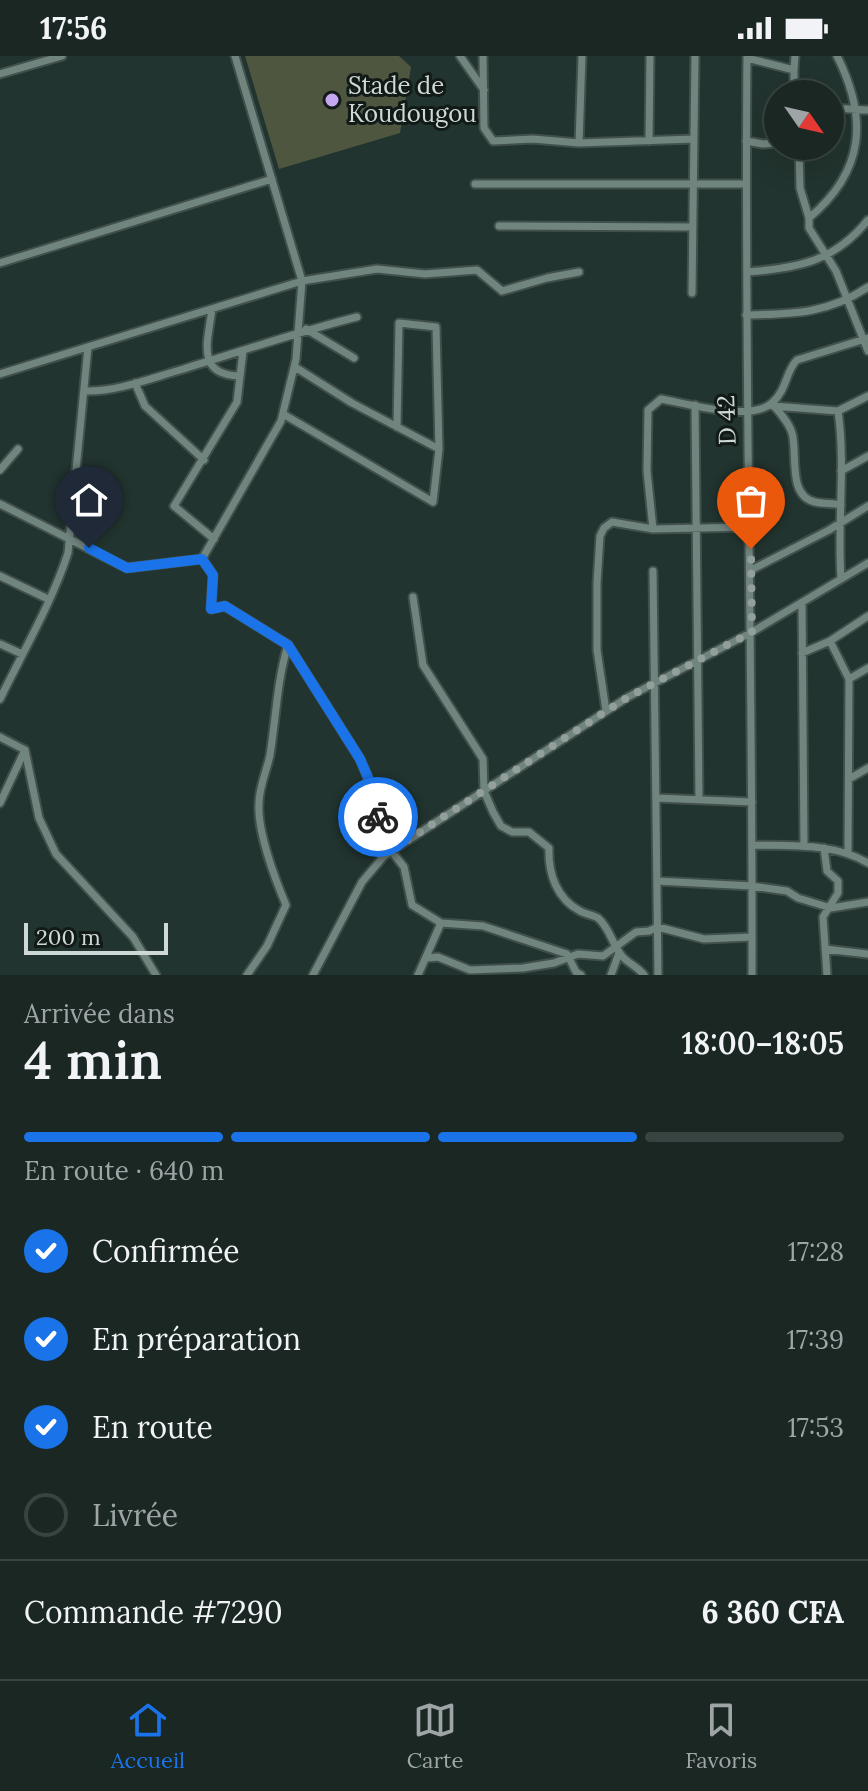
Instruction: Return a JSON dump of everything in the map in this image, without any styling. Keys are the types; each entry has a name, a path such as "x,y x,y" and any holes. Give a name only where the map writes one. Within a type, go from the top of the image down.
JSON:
{"street":[{"path":"0,74 62,56"},
{"path":"202,559 281,421 302,330 302,281 235,56"},
{"path":"460,56 484,91"},
{"path":"483,56 484,128 493,141 533,139 579,143 694,139"},
{"path":"579,143 582,56"},
{"path":"649,141 650,56"},
{"path":"692,293 695,56"},
{"path":"794,80 795,56"},
{"path":"809,218 825,205 849,174 858,153 864,121 865,110 851,75 837,56"},
{"path":"747,57 794,70"},
{"name":"D 42","path":"747,57 746,315 752,632 752,975"},
{"path":"844,109 865,110"},
{"path":"746,141 764,144"},
{"path":"799,160 800,188 809,228 836,271 866,339 868,351"},
{"path":"0,263 272,179"},
{"path":"475,184 746,184"},
{"path":"747,272 788,269 826,257 868,220"},
{"path":"499,226 693,227"},
{"path":"0,374 302,281 377,269 425,274 477,270 502,291 579,272"},
{"path":"746,315 795,315 848,299 868,287"},
{"path":"212,309 207,348 209,361 224,376 240,376"},
{"path":"84,391 135,383 302,330 357,317"},
{"path":"283,414 433,502 439,449 436,327 399,323 397,427"},
{"path":"302,330 354,358"},
{"path":"770,406 787,383 793,362 866,339"},
{"path":"0,699 58,582 70,539 88,347"},
{"path":"214,539 174,506 237,402 243,351"},
{"path":"295,367 352,403 439,449"},
{"path":"135,383 145,406 204,460"},
{"path":"653,529 647,471 648,410 661,399 747,413 770,406 838,411 868,396"},
{"path":"695,405 699,799"},
{"path":"770,406 792,433 799,488 815,502 841,505"},
{"path":"838,411 841,578"},
{"path":"0,470 18,449"},
{"path":"841,471 868,456"},
{"path":"0,504 127,568 202,559"},
{"path":"751,570 868,506"},
{"path":"606,711 597,650 600,536 612,522 653,529 750,527"},
{"path":"202,559 213,575 211,609 225,606 288,645 360,759 372,787 381,838 404,867 412,905 441,923 483,926 567,954 576,972 581,975"},
{"path":"313,975 362,882 391,851 606,711 752,632 868,563"},
{"path":"653,571 658,975"},
{"path":"0,576 48,599"},
{"path":"413,597 423,665 483,759 484,791 501,826 512,832 529,832 549,848 549,869 555,886 570,905 598,918 618,949 644,975"},
{"path":"802,603 804,846"},
{"path":"802,653 830,641 868,616"},
{"path":"830,641 849,679 848,851"},
{"path":"0,644 22,654"},
{"path":"247,975 267,946 286,905 270,867 259,803 277,713 281,667 288,645"},
{"path":"849,679 868,668"},
{"path":"0,737 25,750"},
{"path":"0,801 25,750"},
{"path":"25,750 39,818 56,854 133,937 156,975"},
{"path":"849,779 868,768"},
{"path":"656,798 752,802"},
{"path":"752,845 848,851 868,863"},
{"path":"824,848 827,871 838,881 838,893 823,917 827,975"},
{"path":"657,881 787,891 798,898 831,908 868,902"},
{"path":"418,975 441,923"},
{"path":"427,958 438,957 470,970 523,968 578,954 603,956 618,949 636,932 658,927 704,939 752,937"},
{"path":"611,975 618,949"},
{"path":"825,949 868,954"}],"green space":[{"name":"Stade de Koudougou","path":"245,56 399,56 411,67 400,133 279,169"}],"way so far":[{"path":"378,817 381,838 391,851 628,697 752,632 751,549"}],"place":[{"name":"Stade de Koudougou","path":"332,100"}],"route":[{"path":"89,548 127,568 202,559 213,575 211,609 225,606 288,645 360,759 372,787 378,817"}]}
